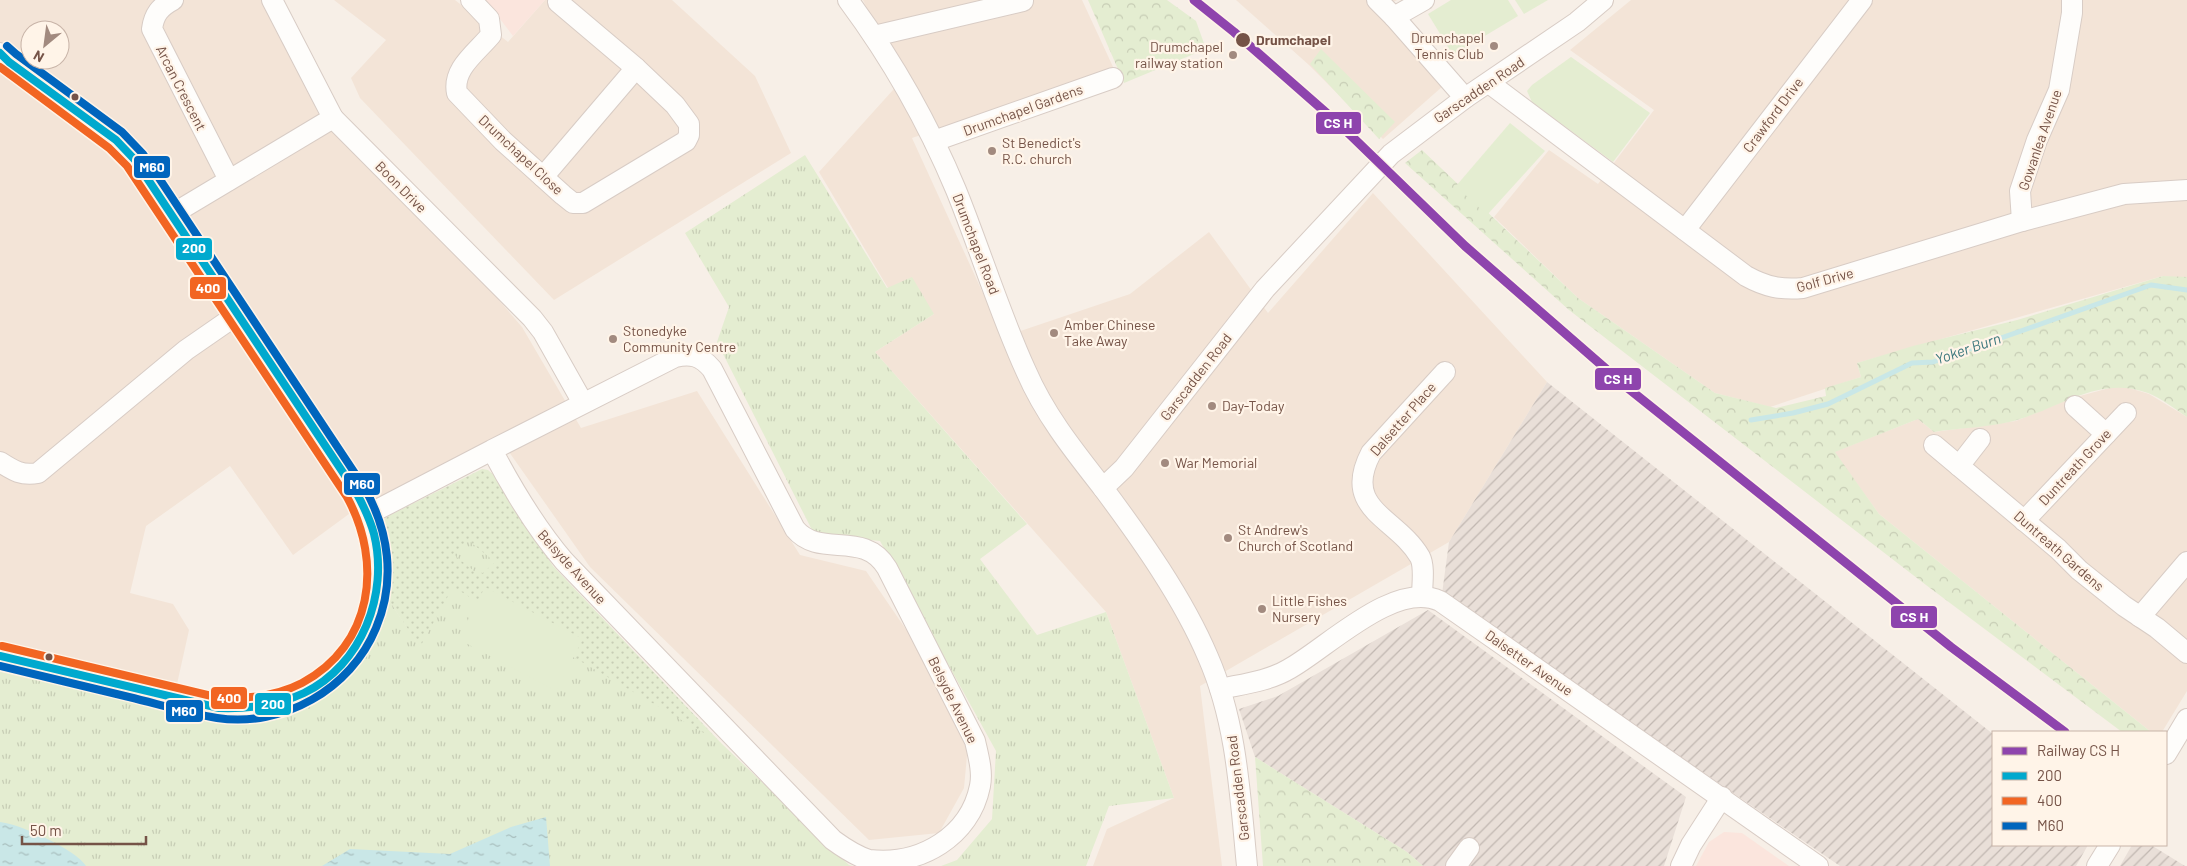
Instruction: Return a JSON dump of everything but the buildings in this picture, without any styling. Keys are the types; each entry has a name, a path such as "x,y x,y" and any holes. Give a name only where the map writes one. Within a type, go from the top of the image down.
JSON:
{"street":[{"name":"Arcan Crescent","path":"173,0 158,11 153,19 152,29 229,180"},
{"path":"171,215 333,118 272,0"},
{"name":"Drumchapel Close","path":"471,0 489,19 490,36 458,72 455,84 457,93 503,142 572,203 582,203 686,141 689,135 689,124 675,105 636,68 558,2"},
{"name":"Drumchapel Road","path":"848,0 874,36 934,141 956,191 1026,372 1051,420 1103,488"},
{"path":"1376,0 1394,17 1465,98"},
{"path":"1394,17 1424,0"},
{"name":"Garscadden Road","path":"1247,866 1234,742 1220,689 1209,657 1163,576 1103,488 1124,468 1265,289 1391,154 1465,98 1489,84 1577,22 1603,0"},
{"name":"Crawford Drive","path":"1685,230 1862,0"},
{"name":"Gowanlea Avenue","path":"2022,221 2020,191 2037,140 2059,90 2072,0"},
{"path":"874,36 1023,1"},
{"path":"0,53 9,62 116,140 134,160 369,514 379,563 378,584 373,612 355,648 339,669 318,686 290,700 265,707 219,708 0,656"},
{"path":"543,177 636,68"},
{"name":"Drumchapel Gardens","path":"934,141 1112,78"},
{"name":"Golf Drive","path":"1489,84 1746,276 1760,284 1786,290 1819,283 2022,221 2124,194 2187,190"},
{"name":"Boon Drive","path":"333,118 532,318 543,332 583,403"},
{"path":"0,462 15,472 27,475 38,473 186,350 238,314"},
{"name":"Belsyde Avenue","path":"369,514 492,450 583,403 675,357 684,355 702,358 712,369 795,529 801,536 816,542 866,548 876,553 882,560 975,741 980,763 980,785 967,820 955,835 939,848 924,856 889,862 869,860 850,852 833,840 542,536 492,450"},
{"name":"Dalsetter Place","path":"1422,596 1421,559 1412,547 1372,510 1365,497 1362,480 1365,464 1371,453 1445,372"},
{"path":"2075,406 2106,434"},
{"name":"Duntreath Grove","path":"2024,521 2126,414"},
{"path":"1959,466 1980,439"},
{"name":"Duntreath Gardens","path":"1934,445 2058,549 2079,570 2187,653"},
{"path":"2140,617 2187,562"},
{"path":"1220,689 1278,675 1291,668 1354,623 1410,597 1422,596"},
{"name":"Dalsetter Avenue","path":"1422,596 1440,601 1818,866"},
{"path":"2167,752 2187,719"},
{"path":"1681,866 1691,845 1722,797"},
{"path":"2097,866 2109,846"},
{"path":"1456,866 1469,848"}],"shaded area":[{"path":"0,0 263,0 319,115 415,203 522,327 581,428 697,391 800,555 866,571 970,723 964,788 939,833 869,840 590,567 507,449 349,514 293,555 230,466 146,526 130,593 173,604 189,630 177,684 0,641"},
{"path":"334,0 455,0 508,42 545,0 672,0 755,76 791,153 554,300 360,98 351,78 386,40"},
{"path":"479,0 545,0 513,36 497,15"},
{"path":"863,0 1082,0 1114,69 912,138 1003,337 1130,294 1209,232 1268,313 1373,193 1547,382 1449,542 1200,686 1222,866 1093,866 1107,829 1174,798 1106,612 875,352 934,314 888,288 819,172 902,80"},
{"path":"1236,0 1397,0 1378,10 1443,86 1383,139 1309,65"},
{"path":"1631,0 2187,0 2187,279 2163,276 1857,363 1861,377 1770,407 1715,393 1578,298 1494,217 1549,150 1598,184 1654,110 1570,50"},
{"path":"1547,382 1992,733 1992,846 2087,846 2076,866 1840,866 1442,594 1449,542"},
{"path":"2113,387 2126,387 2149,394 2187,417 2187,691 2163,731 2150,731 1879,514 1834,452 1918,419 1934,432 2016,421 2069,399"},
{"path":"1428,610 1686,797 1664,866 1423,866 1407,852 1255,757 1239,709 1278,696"},
{"path":"1724,832 1742,833 1789,866 1696,866 1709,842"},
{"path":"2131,846 2153,846 2185,866 2120,866"}],"green space":[{"path":"1088,0 1167,0 1196,21 1206,49 1124,83"},
{"path":"1451,0 1508,0 1518,16 1453,55 1428,14"},
{"path":"1515,0 1548,0 1524,14"},
{"path":"1321,49 1395,122 1379,139 1310,64"},
{"path":"1571,57 1650,113 1613,162 1532,102 1527,91 1532,85"},
{"path":"1510,123 1545,151 1487,215 1456,186"},
{"path":"1422,150 1578,298 1715,393 1776,408 1826,396 1825,388 1861,377 1857,363 1913,346 2017,320 2163,276 2187,277 2187,417 2148,393 2130,388 2113,388 2081,395 2017,420 1998,424 1934,432 1918,419 1835,452 1879,514 2150,731 2121,731 1926,585 1569,310 1405,163"},
{"path":"805,155 887,288 912,277 934,314 875,352 1027,524 980,559 1037,635 1106,612 1174,798 1109,806 1086,866 941,866 957,860 992,819 996,751 880,541 814,534 717,342 729,307 685,233"},
{"path":"482,469 488,470 496,477 553,566 721,743 719,752 420,648 384,593 380,525 390,515"},
{"path":"468,540 495,562 483,573 474,571 453,554"},
{"path":"453,587 721,743 849,865 853,866 0,866 0,665 222,717 247,718 276,713 301,704 384,593 420,647"},
{"path":"485,587 583,639 556,691 458,639"},
{"path":"1255,757 1407,852 1423,866 1263,866"}],"water":[{"path":"546,817 550,866 322,866 350,849 450,854 511,827"},
{"path":"0,822 20,827 46,838 71,852 86,866 0,866"}],"waterway":[{"name":"Yoker Burn","path":"1751,420 1793,413 1828,404 1912,363 1933,362 2151,285 2187,290"}],"transit line":[{"path":"1194,0 1234,32 1339,124 1465,246 1629,389 1951,647 2064,731"},
{"name":"M60","path":"0,666 206,716 242,720 266,717 290,710 312,700 332,686 350,669 365,650 376,628 382,610 388,574 384,538 373,504 364,487 143,154 122,132 7,46"},
{"name":"200","path":"0,53 9,62 116,140 135,160 356,492 372,528 378,557 378,580 374,603 366,626 356,646 342,665 324,681 304,693 273,704 241,708 219,708 0,656"},
{"name":"400","path":"0,67 109,148 127,166 347,497 358,522 365,549 367,575 365,600 357,625 344,647 326,667 302,683 283,691 262,696 220,698 2,646"}],"place":[{"name":"Drumchapel","path":"1243,40"},
{"name":"Drumchapel Tennis Club","path":"1494,46"},
{"name":"Drumchapel railway station","path":"1233,55"},
{"name":"St Benedict's R.C. church","path":"992,151"},
{"name":"Amber Chinese Take Away","path":"1054,333"},
{"name":"Stonedyke Community Centre","path":"613,339"},
{"name":"Day-Today","path":"1212,406"},
{"name":"War Memorial","path":"1165,463"},
{"name":"St Andrew's Church of Scotland","path":"1228,538"},
{"name":"Little Fishes Nursery","path":"1262,609"}]}
